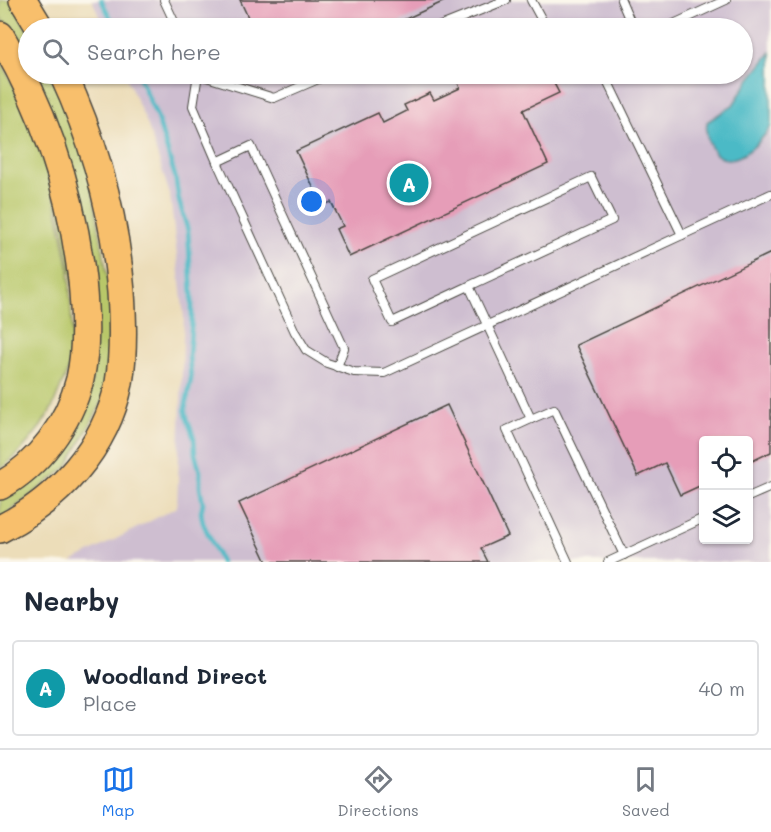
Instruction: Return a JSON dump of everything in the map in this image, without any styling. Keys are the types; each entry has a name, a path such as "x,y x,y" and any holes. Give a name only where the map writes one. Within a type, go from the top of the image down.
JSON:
{"highway":[{"path":"23,0 34,18"},
{"path":"0,35 18,70"},
{"path":"0,486 21,472 36,458 48,445 65,418 80,379 85,332 84,302 75,233 60,169 37,106 26,84"},
{"path":"0,529 45,502 80,466 103,429 118,384 123,336 115,238 101,174 90,138 68,84"}],"lane":[{"path":"164,0 172,18"},
{"path":"461,18 506,0"},
{"path":"531,0 541,18"},
{"path":"621,0 629,18"},
{"path":"687,18 726,0"},
{"path":"196,84 193,106 296,332 306,350 327,363 354,372 384,373 771,194"},
{"path":"229,84 274,98 307,84"},
{"path":"609,84 682,235"},
{"path":"217,162 251,146 344,348 337,367"},
{"path":"591,177 612,220 469,286 392,322 372,279 591,177"},
{"path":"469,286 531,419"},
{"path":"568,562 507,430 554,409 624,555"},
{"path":"753,495 771,487"},
{"path":"608,562 699,520"}],"shaded area":[{"path":"92,0 771,0 771,562 72,562 177,507 184,317 170,195 148,126 129,84 753,84 753,18 100,18"}],"green space":[{"path":"0,0 11,0 21,18 18,18 18,46 0,16"},
{"path":"0,58 32,126 54,194 69,270 73,347 68,370 52,408 29,441 0,469"},
{"path":"36,84 56,84 87,158 113,308 106,395 67,467 0,519 0,500 19,488 92,382"}],"water":[{"path":"771,52 771,126 751,149 742,155 724,159 716,154 710,145 707,122 733,105 746,84 753,84 753,75"}],"building":[{"path":"240,0 447,0 408,18 248,18"},
{"path":"458,84 554,84 559,93 523,110 548,164 349,257 336,229 343,226 331,202 322,206 296,151 378,113 383,123 407,111 404,105 430,93 434,100 460,88"},
{"path":"771,253 771,452 753,461 753,436 699,436 699,486 680,495 665,463 638,476 576,345"},
{"path":"447,405 508,536 481,548 488,562 267,562 239,503"}],"waterway":[{"path":"101,0 111,18"},
{"path":"142,84 157,117 175,176 179,201 188,231 192,295 189,355 191,379 185,409 194,438 195,454 200,471 203,523 221,562"}],"place":[{"name":"Woodland Direct","path":"409,183"}]}
